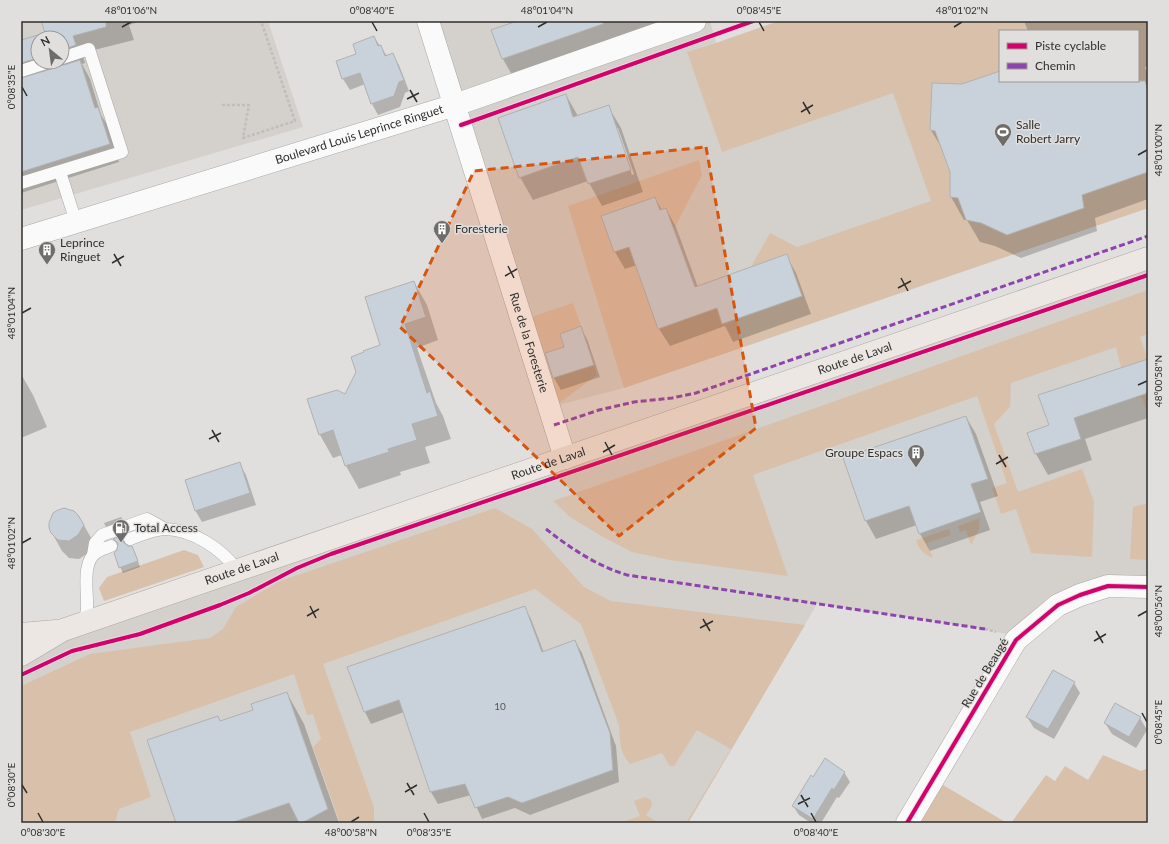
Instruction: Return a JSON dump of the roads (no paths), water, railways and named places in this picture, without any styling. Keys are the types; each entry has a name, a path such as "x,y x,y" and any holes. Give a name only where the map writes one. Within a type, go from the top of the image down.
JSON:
{"main road":[{"name":"Route de Laval","path":"21,655 63,630 1148,258"},
{"name":"Route de Laval","path":"21,634 63,630"}],"street":[{"name":"Rue de la Foresterie","path":"428,21 565,458"},
{"name":"Boulevard Louis Leprince Ringuet","path":"21,239 455,105 695,21"},
{"name":"Rue de Beaugé","path":"907,823 1016,640 1058,605 1080,594 1108,586 1148,586"}],"lane":[{"path":"21,184 122,152 88,49 70,55"},
{"path":"60,172 76,222"},
{"path":"84,623 87,607 86,584 88,566 93,555 95,543 102,535 147,519 165,529 183,532 219,549 230,559 237,570"},
{"path":"130,540 165,529"},
{"path":"93,555 96,552 111,546"}],"place":[{"name":"Salle Robert Jarry","path":"1003,147"},
{"name":"Foresterie","path":"442,244"},
{"name":"Leprince Ringuet","path":"47,265"},
{"name":"Groupe Espacs","path":"916,468"},
{"name":"Total Access","path":"121,543"}]}
